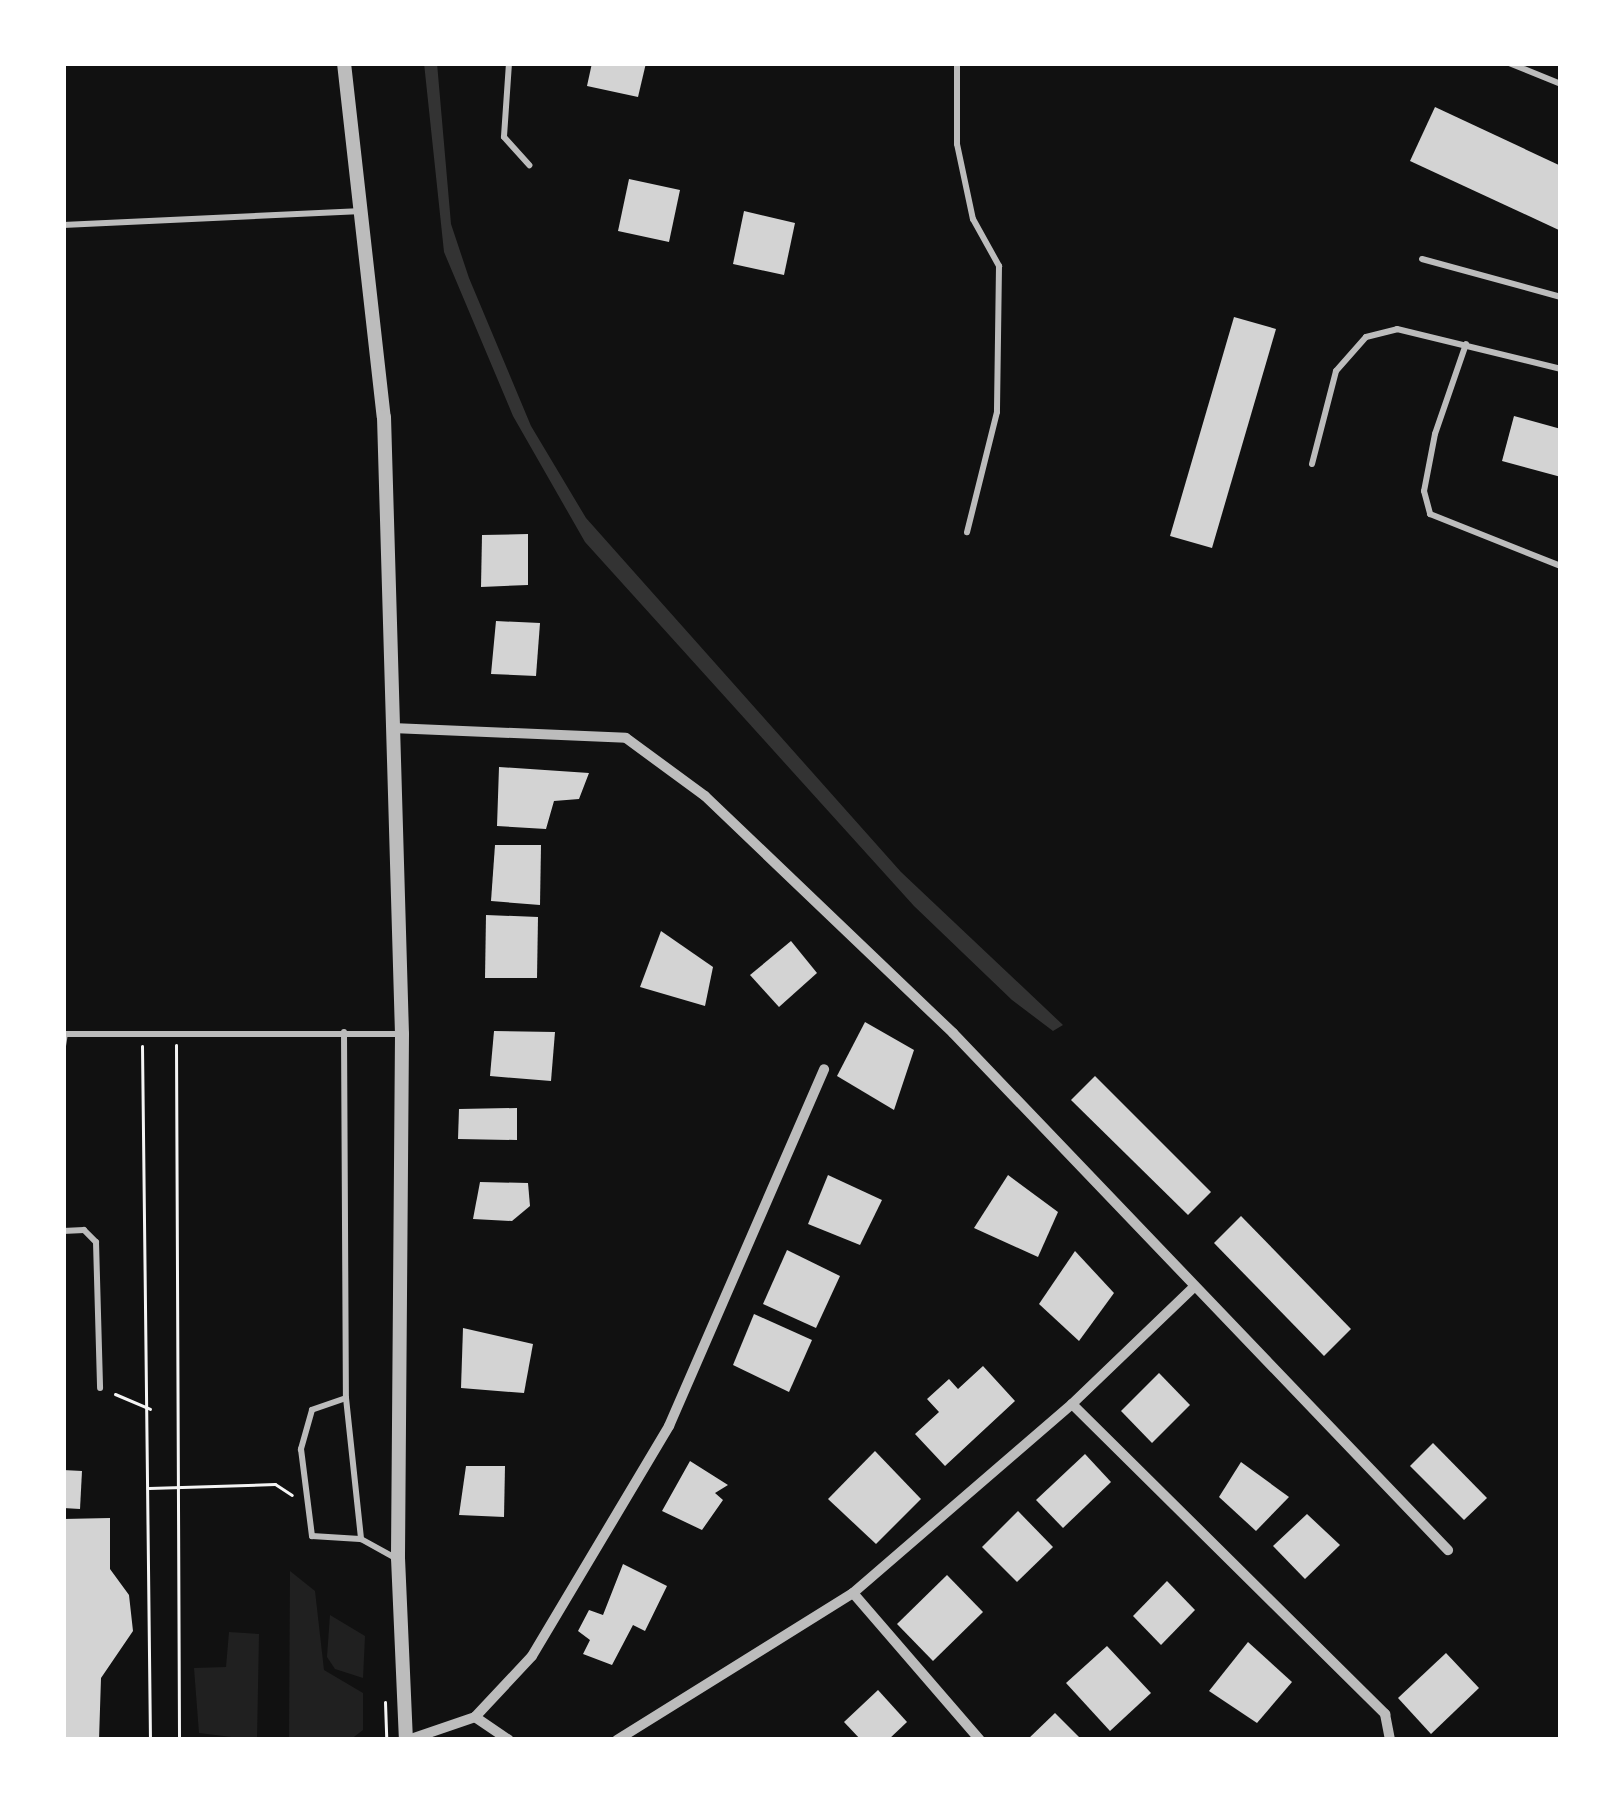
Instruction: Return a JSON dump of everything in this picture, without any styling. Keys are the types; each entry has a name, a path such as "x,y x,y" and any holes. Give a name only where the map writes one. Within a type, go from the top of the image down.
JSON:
{"street":[{"path":"344,63 384,417 402,1034 398,1558 407,1740 475,1717 532,1656 669,1426 824,1069"},
{"path":"392,728 626,738 705,796 953,1033 1192,1288 1448,1550"},
{"path":"617,1740 853,1593 1072,1404 1192,1288"},
{"path":"1072,1404 1385,1714 1390,1740"},
{"path":"853,1593 980,1740"},
{"path":"475,1717 509,1740"}],"lane":[{"path":"509,63 504,137 529,165"},
{"path":"957,63 957,144 973,219 998,266 997,412 967,532"},
{"path":"1509,63 1561,84"},
{"path":"63,225 360,211"},
{"path":"1422,259 1561,297"},
{"path":"1312,464 1336,370 1366,337 1396,329 1561,369"},
{"path":"1466,344 1435,434 1424,491 1430,514 1561,566"},
{"path":"344,1032 346,1398 361,1539"},
{"path":"63,1046 64,1034 176,1038 402,1034"},
{"path":"63,1231 84,1230 96,1242 100,1388"},
{"path":"346,1398 312,1410 301,1449 312,1535 361,1539 382,1556 398,1558"}],"path":[{"path":"142,1038 152,1410 150,1740"},
{"path":"176,1038 179,1740"},
{"path":"100,1388 152,1410"},
{"path":"148,1487 175,1490 275,1484 308,1505"}],"shaded area":[{"path":"424,63 437,63 451,224 469,278 531,426 586,518 901,872 1063,1025 1053,1031 1012,1000 914,906 585,542 513,416 444,252"},
{"path":"290,1571 315,1591 324,1670 363,1693 363,1730 350,1740 289,1740"},
{"path":"330,1615 365,1636 363,1678 335,1669 327,1657"},
{"path":"229,1632 259,1634 257,1740 199,1733 194,1668 226,1667"}],"building":[{"path":"592,63 646,63 638,97 587,86"},
{"path":"1435,107 1561,166 1561,231 1410,161"},
{"path":"629,179 680,190 669,242 618,231"},
{"path":"744,211 795,223 784,275 733,264"},
{"path":"1234,317 1276,329 1212,548 1170,536"},
{"path":"1514,416 1561,429 1561,477 1502,461"},
{"path":"528,534 528,585 481,587 482,535"},
{"path":"496,621 540,623 536,676 491,674"},
{"path":"499,767 589,773 579,799 554,801 546,829 497,826"},
{"path":"495,845 541,845 540,905 491,901"},
{"path":"486,915 538,917 537,978 485,978"},
{"path":"661,931 713,967 705,1006 640,987"},
{"path":"791,941 817,973 779,1007 750,975"},
{"path":"865,1022 914,1050 894,1110 837,1076"},
{"path":"494,1031 555,1032 551,1081 490,1076"},
{"path":"1095,1076 1211,1192 1188,1215 1071,1100"},
{"path":"517,1108 517,1140 458,1139 459,1109"},
{"path":"828,1175 882,1200 860,1245 808,1224"},
{"path":"1008,1175 1058,1212 1038,1257 974,1228"},
{"path":"480,1182 528,1183 530,1206 512,1221 473,1219"},
{"path":"1241,1216 1351,1329 1324,1356 1214,1243"},
{"path":"787,1250 840,1276 816,1328 763,1304"},
{"path":"1075,1251 1114,1293 1079,1341 1039,1304"},
{"path":"754,1314 812,1340 789,1392 733,1365"},
{"path":"463,1328 533,1344 524,1393 461,1388"},
{"path":"983,1366 1015,1401 945,1466 915,1434 939,1412 927,1399 949,1379 958,1389"},
{"path":"1159,1373 1190,1405 1152,1443 1121,1411"},
{"path":"1433,1443 1487,1498 1464,1520 1410,1466"},
{"path":"875,1451 921,1499 876,1544 828,1499"},
{"path":"1085,1454 1111,1482 1063,1528 1036,1500"},
{"path":"690,1461 728,1485 715,1493 723,1500 702,1530 662,1511"},
{"path":"1241,1462 1289,1497 1256,1531 1219,1497"},
{"path":"466,1466 505,1466 504,1517 459,1515"},
{"path":"63,1470 82,1471 80,1509 63,1508"},
{"path":"1018,1511 1053,1547 1017,1582 982,1547"},
{"path":"1307,1514 1340,1545 1305,1579 1273,1546"},
{"path":"110,1518 110,1569 129,1595 133,1631 101,1678 99,1740 63,1740 63,1519"},
{"path":"623,1564 667,1586 645,1631 633,1625 612,1665 583,1654 590,1640 578,1631 589,1610 603,1615"},
{"path":"947,1575 983,1612 933,1661 897,1624"},
{"path":"1167,1581 1195,1610 1161,1645 1133,1616"},
{"path":"1248,1642 1292,1682 1257,1723 1209,1691"},
{"path":"1107,1646 1151,1693 1110,1731 1066,1683"},
{"path":"1446,1653 1479,1688 1431,1734 1398,1698"},
{"path":"878,1690 907,1722 888,1740 861,1740 844,1722"},
{"path":"1055,1713 1082,1740 1027,1740"}]}
